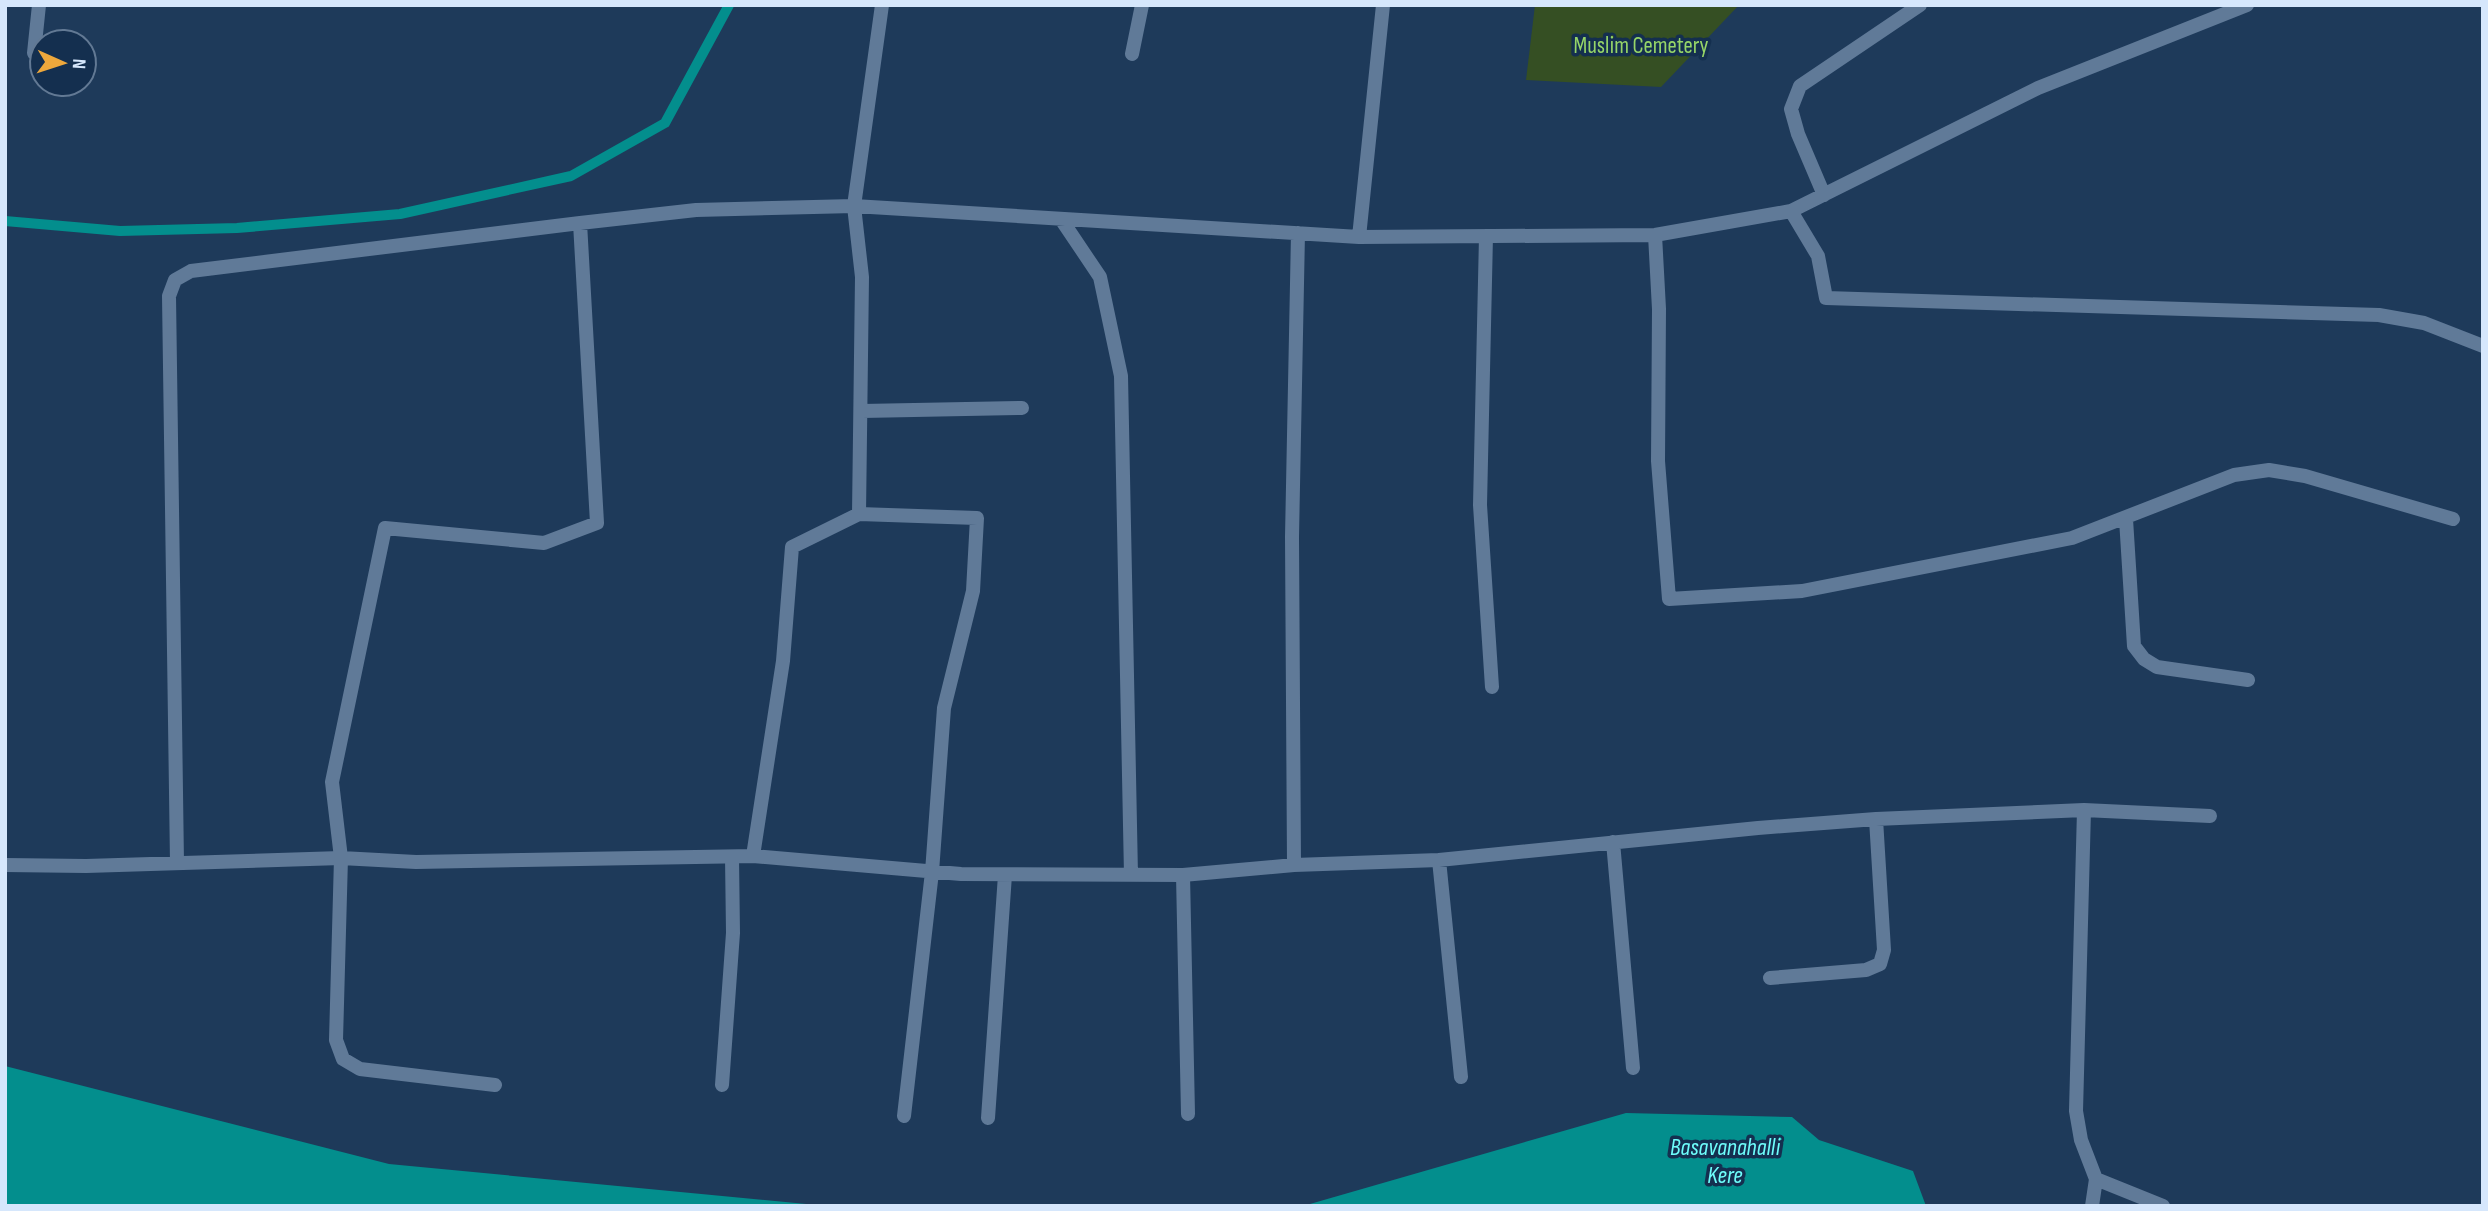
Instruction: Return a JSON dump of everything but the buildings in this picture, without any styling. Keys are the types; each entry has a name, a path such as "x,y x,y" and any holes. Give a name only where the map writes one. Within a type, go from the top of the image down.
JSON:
{"street":[{"path":"37,28 39,5"},
{"path":"859,514 862,277 854,206 882,5"},
{"path":"1132,54 1142,5"},
{"path":"1359,237 1383,5"},
{"path":"1824,195 1798,134 1791,109 1800,86 1920,5"},
{"path":"177,863 169,296 175,280 191,271 696,209 854,206 1359,237 1655,235 1791,211 2038,88 2247,5"},
{"path":"1791,211 1818,256 1826,298 2379,316 2424,323 2483,346"},
{"path":"1060,219 1100,277 1121,376 1131,875"},
{"path":"495,1086 360,1069 343,1059 336,1040 341,858 332,782 385,528 544,543 597,523 580,223"},
{"path":"1294,865 1292,537 1298,233"},
{"path":"1655,235 1659,309 1658,461 1669,599 1802,591 2072,538 2234,475 2269,470 2305,476 2453,519"},
{"path":"1486,236 1480,505 1492,687"},
{"path":"862,411 1023,408"},
{"path":"753,856 783,661 792,547 859,514 977,518 973,591 944,708 932,872 904,1116"},
{"path":"2126,519 2134,646 2144,659 2157,667 2248,680"},
{"path":"5,865 341,858 416,862 753,856 932,872 1183,875 1294,865 1439,860 1876,819 2084,810 2210,816"},
{"path":"2084,810 2076,1111 2081,1140 2096,1179 2092,1206"},
{"path":"1770,978 1866,970 1880,964 1884,950 1876,819"},
{"path":"1614,842 1633,1068"},
{"path":"722,1085 732,958 732,857"},
{"path":"1439,860 1461,1077"},
{"path":"988,1118 1005,874"},
{"path":"1183,875 1188,1114"},
{"path":"2096,1179 2163,1206"}],"green space":[{"name":"Muslim Cemetery","path":"1535,5 1739,5 1661,87 1526,80"}],"water":[{"path":"5,1066 389,1164 827,1206 5,1206"},
{"name":"Basavanahalli Kere","path":"1626,1113 1792,1117 1819,1140 1913,1171 1926,1206 1303,1206"}],"waterway":[{"path":"5,221 120,231 237,228 400,214 571,176 665,123 729,5"}]}
